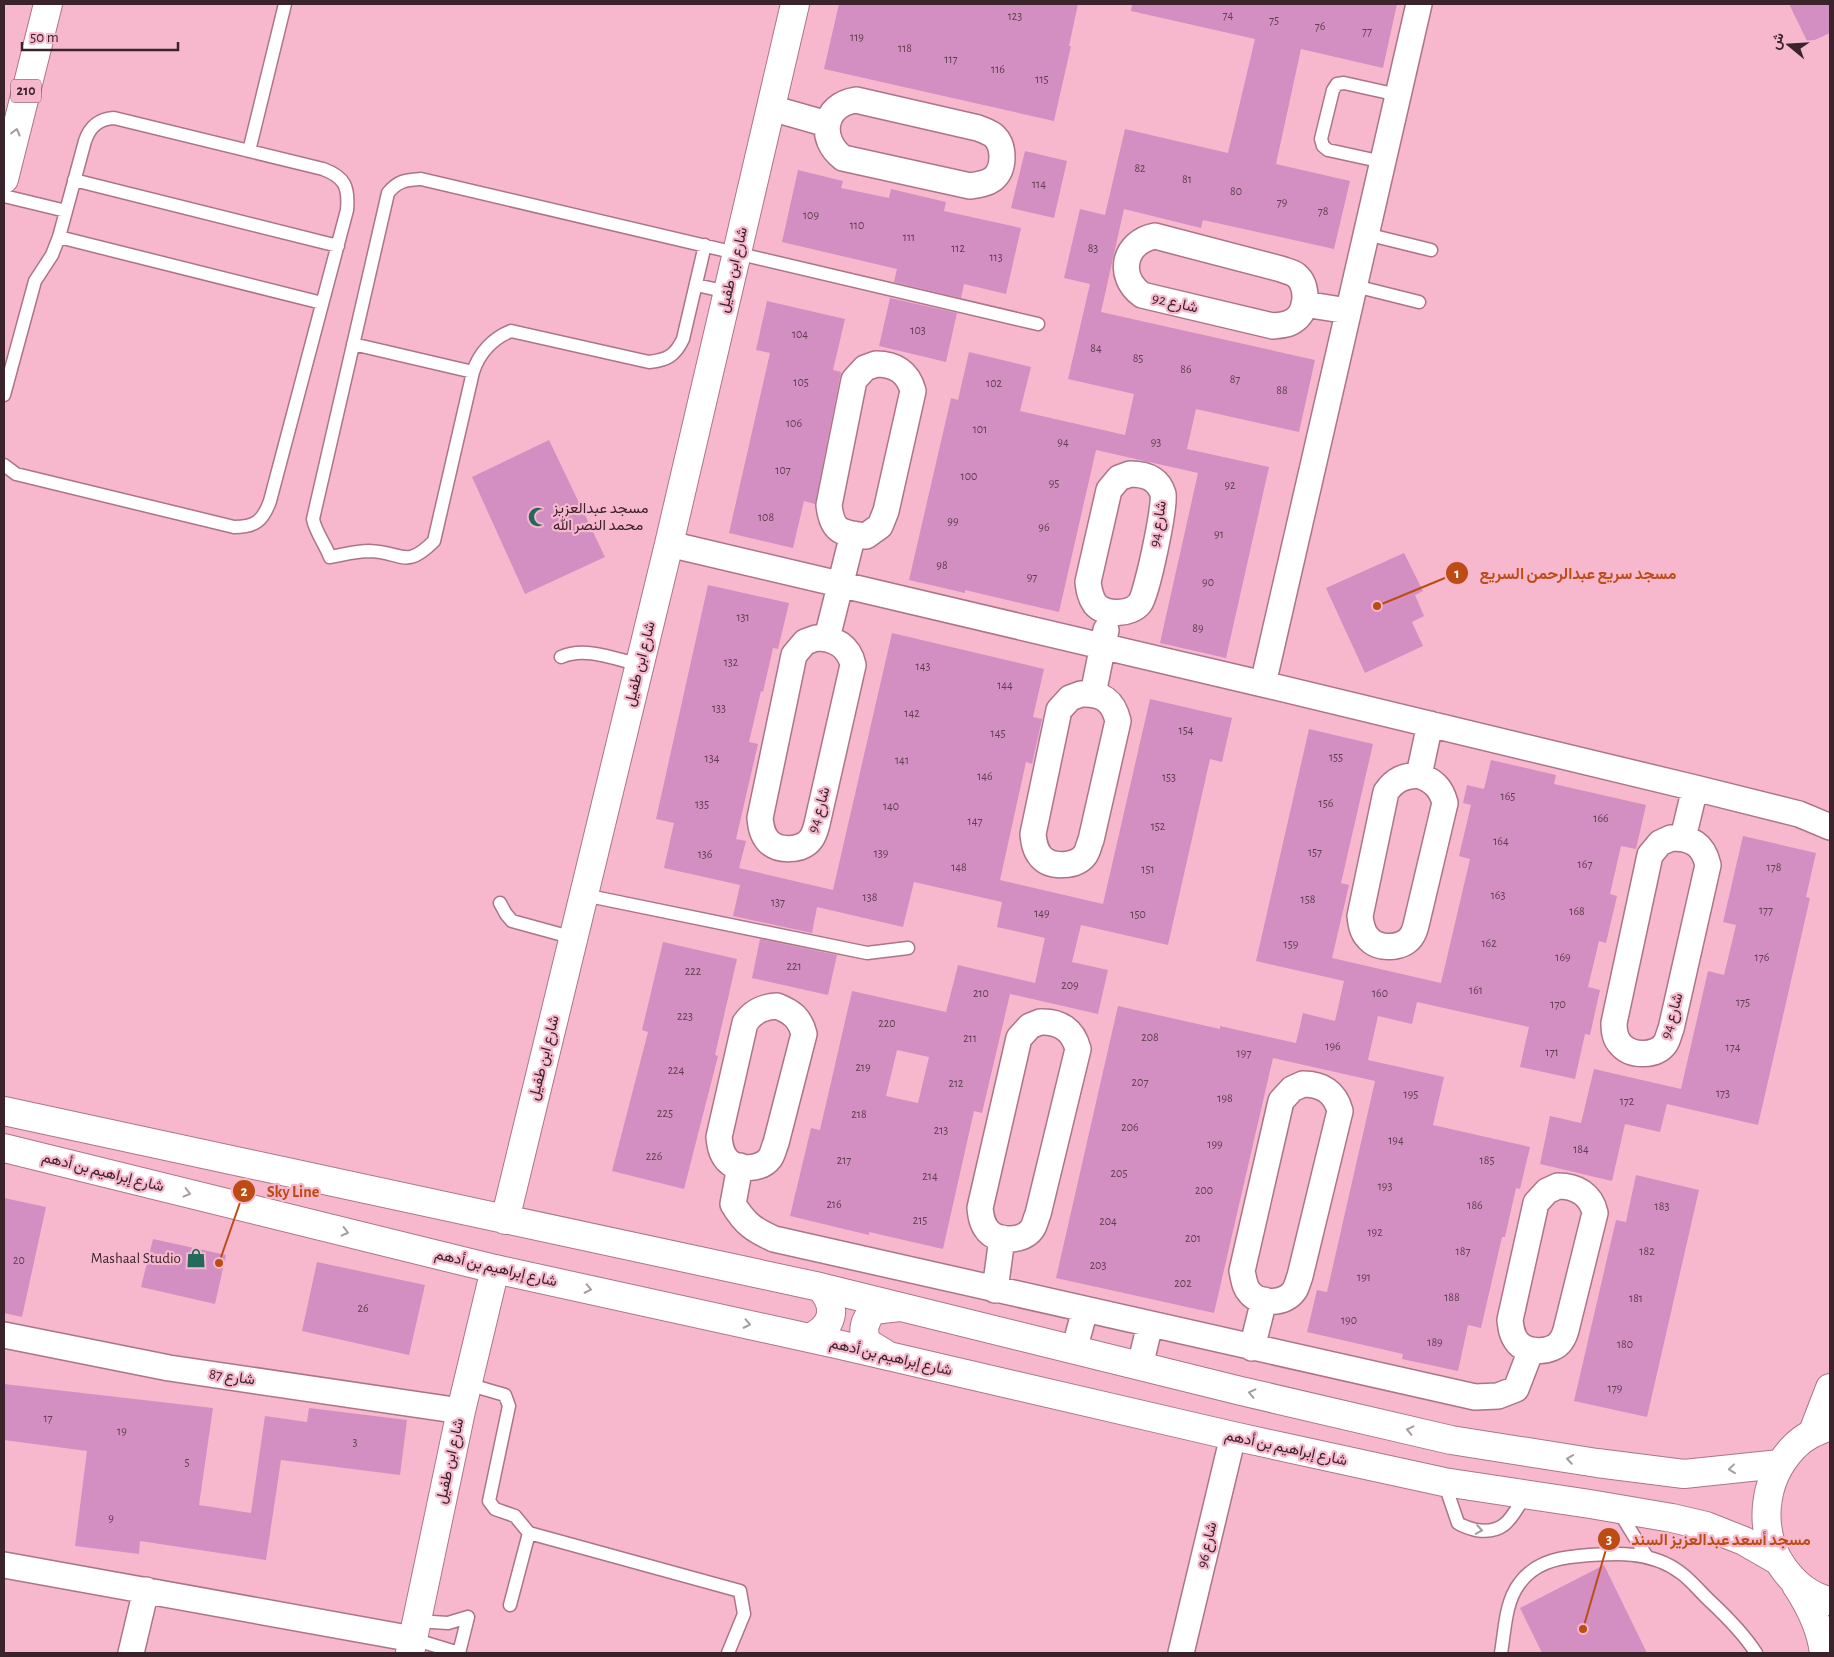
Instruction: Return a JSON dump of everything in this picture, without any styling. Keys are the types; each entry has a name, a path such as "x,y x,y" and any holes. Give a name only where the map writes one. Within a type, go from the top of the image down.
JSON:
{"street":[{"name":"210","path":"4,179 48,4"},
{"name":"شارع ابن طفيل","path":"505,1220 669,544 795,4"},
{"path":"1264,684 1419,4"},
{"path":"856,100 875,104 978,128 993,135 1002,150 1001,164 997,175 992,180 970,186 843,158 831,147 827,136 827,124 833,112 840,105 848,101 856,100"},
{"path":"771,108 827,124"},
{"name":"شارع 92","path":"1155,236 1296,275 1305,290 1304,304 1300,315 1295,320 1285,325 1273,326 1142,295 1130,284 1126,273 1127,261 1132,249 1140,242 1155,236"},
{"path":"1304,304 1348,311"},
{"path":"876,364 888,364 899,368 907,376 913,391 886,511 880,526 866,536 853,534 840,531 835,527 830,518 829,506 848,409 854,380 858,374 865,368 876,364"},
{"name":"شارع 94","path":"1130,474 1142,474 1151,478 1159,485 1165,500 1146,588 1140,603 1131,610 1110,612 1095,604 1090,594 1088,582 1108,490 1119,478 1130,474"},
{"path":"827,638 853,534"},
{"path":"669,544 1695,788 1799,814 1830,827"},
{"path":"1093,694 1110,612"},
{"name":"شارع 94","path":"816,638 827,638 840,643 852,658 853,665 849,684 817,824 811,839 797,849 781,848 766,840 761,830 760,818 794,655 805,642 816,638"},
{"path":"1081,694 1093,694 1104,698 1112,706 1118,721 1091,840 1085,855 1070,864 1054,864 1040,856 1035,846 1033,834 1059,710 1070,698 1081,694"},
{"path":"1420,775 1430,724"},
{"path":"1420,775 1431,780 1439,787 1445,802 1417,922 1411,936 1397,946 1381,945 1372,942 1367,937 1362,928 1360,916 1386,792 1397,780 1408,776 1420,775"},
{"path":"1683,838 1695,788"},
{"path":"1799,814 1817,815 1830,813"},
{"name":"شارع 94","path":"1671,838 1683,838 1694,843 1702,850 1708,865 1706,875 1671,1028 1665,1044 1657,1051 1650,1053 1635,1052 1625,1049 1620,1044 1615,1035 1614,1023 1650,855 1660,843 1671,838"},
{"path":"777,1006 790,1011 798,1018 804,1034 776,1143 770,1158 756,1168 740,1166 730,1163 725,1158 720,1149 719,1137 745,1023 755,1011 777,1006"},
{"path":"1040,1022 1052,1022 1064,1026 1072,1034 1078,1049 1038,1214 1032,1229 1017,1239 1002,1238 992,1235 987,1230 982,1220 980,1208 1019,1038 1030,1026 1040,1022"},
{"path":"1303,1084 1314,1084 1326,1089 1334,1096 1340,1111 1300,1276 1294,1291 1286,1299 1280,1301 1264,1300 1254,1297 1249,1292 1244,1283 1242,1271 1281,1100 1292,1089 1303,1084"},
{"path":"7,1113 820,1287 1451,1440 1597,1463 1684,1474 1780,1464"},
{"name":"شارع إبراهيم بن أدهم","path":"4,1148 495,1269 809,1338 1233,1436 1444,1482 1672,1518 1706,1526 1744,1541 1777,1560"},
{"path":"740,1166 733,1204 742,1219 758,1232 774,1239 1475,1397 1498,1396 1516,1389 1531,1350"},
{"path":"1558,1186 1569,1186 1581,1191 1589,1198 1595,1214 1562,1341 1547,1351 1531,1350 1522,1347 1517,1342 1512,1332 1510,1320 1536,1203 1547,1191 1558,1186"},
{"path":"995,1290 1002,1238"},
{"name":"شارع ابن طفيل","path":"413,1638 467,1384 495,1269"},
{"path":"809,1338 823,1330 831,1316 831,1305 827,1295 820,1287"},
{"path":"1252,1348 1264,1300"},
{"path":"888,1356 866,1342 863,1332 866,1320 873,1310 902,1307"},
{"path":"1074,1350 1085,1310"},
{"path":"1140,1366 1150,1324"},
{"name":"شارع 87","path":"4,1335 168,1368 461,1411"},
{"path":"1824,1653 1817,1623 1807,1603 1796,1584 1777,1560 1768,1536 1765,1511 1769,1486 1780,1464 1795,1446 1822,1429 1830,1388"},
{"name":"شارع 96","path":"1181,1653 1233,1436"},
{"path":"1590,1504 1604,1498 1609,1484 1607,1473 1597,1463"},
{"path":"4,1565 413,1638"},
{"path":"1796,1584 1821,1599 1830,1601"},
{"path":"131,1653 146,1590"}],"lane":[{"path":"249,151 285,4"},
{"path":"1383,162 1328,150 1323,146 1322,139 1336,84 1344,83 1398,95"},
{"path":"4,395 35,281 52,255 59,237 74,180 88,133 92,126 106,118 114,118 323,169 332,172 345,185 349,194 338,246 270,502 266,513 258,522 246,527 234,527 16,474 4,465"},
{"path":"705,245 683,339 678,350 665,360 649,362 511,332 499,336 486,348 475,365 434,541 423,552 411,558 369,551 330,557 323,539 315,529 313,519 388,193 394,185 403,180 421,179 705,245 1038,324"},
{"path":"74,180 338,246"},
{"path":"4,196 66,211"},
{"path":"1366,234 1431,250"},
{"path":"59,237 322,304"},
{"path":"696,285 728,292"},
{"path":"1355,286 1419,302"},
{"path":"353,344 473,372"},
{"path":"561,657 571,652 582,652 640,665"},
{"path":"584,895 867,953 908,948"},
{"path":"500,902 512,921 574,938"},
{"path":"467,1384 504,1395 509,1406 489,1501 495,1509 515,1516 529,1533 740,1590 744,1614 728,1653"},
{"path":"1444,1482 1458,1523 1463,1527 1483,1531 1490,1532 1504,1526 1526,1494"},
{"path":"1617,1508 1647,1557"},
{"path":"510,1605 529,1533"},
{"path":"1501,1653 1509,1604 1514,1593 1528,1574 1538,1566 1549,1561 1614,1553 1647,1557 1681,1573 1737,1627 1756,1653"}],"building":[{"path":"839,4 1078,4 1069,46 1071,46 1054,121 824,69"},
{"path":"1132,4 1397,4 1383,68 1301,49 1276,164 1350,181 1334,249 1203,220 1201,228 1124,209 1101,312 1315,360 1299,432 1196,409 1187,449 1269,467 1226,658 1160,643 1198,473 1096,450 1059,612 965,590 965,593 909,580 951,398 958,400 969,352 1031,367 1020,411 1125,435 1134,394 1068,379 1090,284 1064,278 1080,209 1105,215 1125,129 1228,153 1255,39 1131,11"},
{"path":"1789,4 1830,4 1830,33 1808,43"},
{"path":"1025,151 1067,161 1054,218 1011,208"},
{"path":"798,170 843,181 841,188 889,198 891,189 946,202 944,211 1021,228 1006,294 964,284 961,298 894,282 897,269 782,242"},
{"path":"890,298 957,313 946,362 879,346"},
{"path":"767,301 845,319 833,370 841,372 815,504 804,501 793,548 729,533 770,353 756,350"},
{"name":"مسجد عبدالعزيز محمد النصر الله","path":"549,440 605,557 525,594 472,477"},
{"path":"1404,553 1423,591 1415,595 1424,616 1412,622 1423,646 1365,673 1326,588"},
{"path":"708,585 789,603 778,649 773,648 749,742 758,744 736,839 746,841 739,868 833,890 892,633 1044,669 1033,717 1042,719 1032,764 1026,762 1000,880 1103,904 1150,699 1232,718 1222,762 1210,759 1168,945 1081,925 1072,962 1108,970 1098,1014 1010,994 982,1113 974,1111 943,1249 869,1232 869,1235 790,1216 811,1128 820,1130 852,991 946,1012 958,965 1035,983 1045,938 997,927 1002,902 914,882 903,927 817,907 812,933 733,916 740,885 664,868 674,823 656,819","holes":["897,1050 929,1057 918,1103 886,1096"]},
{"path":"1309,729 1373,744 1341,883 1349,885 1332,958 1441,983 1470,859 1459,856 1471,805 1463,803 1467,785 1484,789 1491,760 1556,775 1554,784 1646,805 1636,849 1621,846 1610,894 1617,896 1606,943 1599,941 1588,987 1600,990 1590,1035 1585,1034 1575,1079 1520,1067 1529,1027 1417,1002 1412,1024 1378,1016 1368,1060 1444,1077 1433,1125 1530,1147 1520,1189 1516,1188 1505,1237 1502,1237 1481,1328 1468,1325 1458,1371 1402,1359 1403,1354 1307,1332 1317,1290 1327,1292 1375,1081 1273,1058 1214,1313 1056,1278 1118,1006 1220,1029 1220,1026 1296,1043 1303,1013 1335,1021 1344,981 1256,961"},
{"path":"1743,836 1816,853 1806,897 1810,898 1758,1125 1667,1104 1660,1132 1625,1124 1612,1181 1540,1164 1550,1116 1581,1123 1594,1069 1681,1089 1708,971 1724,975 1736,925 1723,922"},
{"path":"760,939 837,955 828,995 752,978"},
{"path":"663,942 737,959 715,1055 718,1056 684,1189 612,1171 648,1032 642,1030"},
{"path":"1636,1175 1699,1190 1647,1417 1574,1401 1616,1220 1626,1222"},
{"path":"4,1198 46,1207 22,1317 4,1313"},
{"path":"153,1239 226,1255 215,1304 141,1287"},
{"path":"317,1262 425,1285 409,1355 302,1331"},
{"path":"4,1384 213,1408 199,1505 251,1513 265,1416 307,1422 309,1408 407,1420 400,1475 281,1460 266,1560 140,1541 139,1554 75,1546 87,1451 4,1440"},
{"path":"1604,1565 1647,1653 1542,1653 1520,1608"}],"place":[{"name":"مسجد عبدالعزيز محمد النصر الله","path":"538,517"},
{"name":"مسجد سريع عبدالرحمن السريع","path":"1377,606"},
{"name":"Mashaal Studio","path":"196,1258"},
{"name":"Sky Line","path":"219,1263"},
{"name":"مسجد أسعد عبدالعزيز السند","path":"1583,1629"}]}
